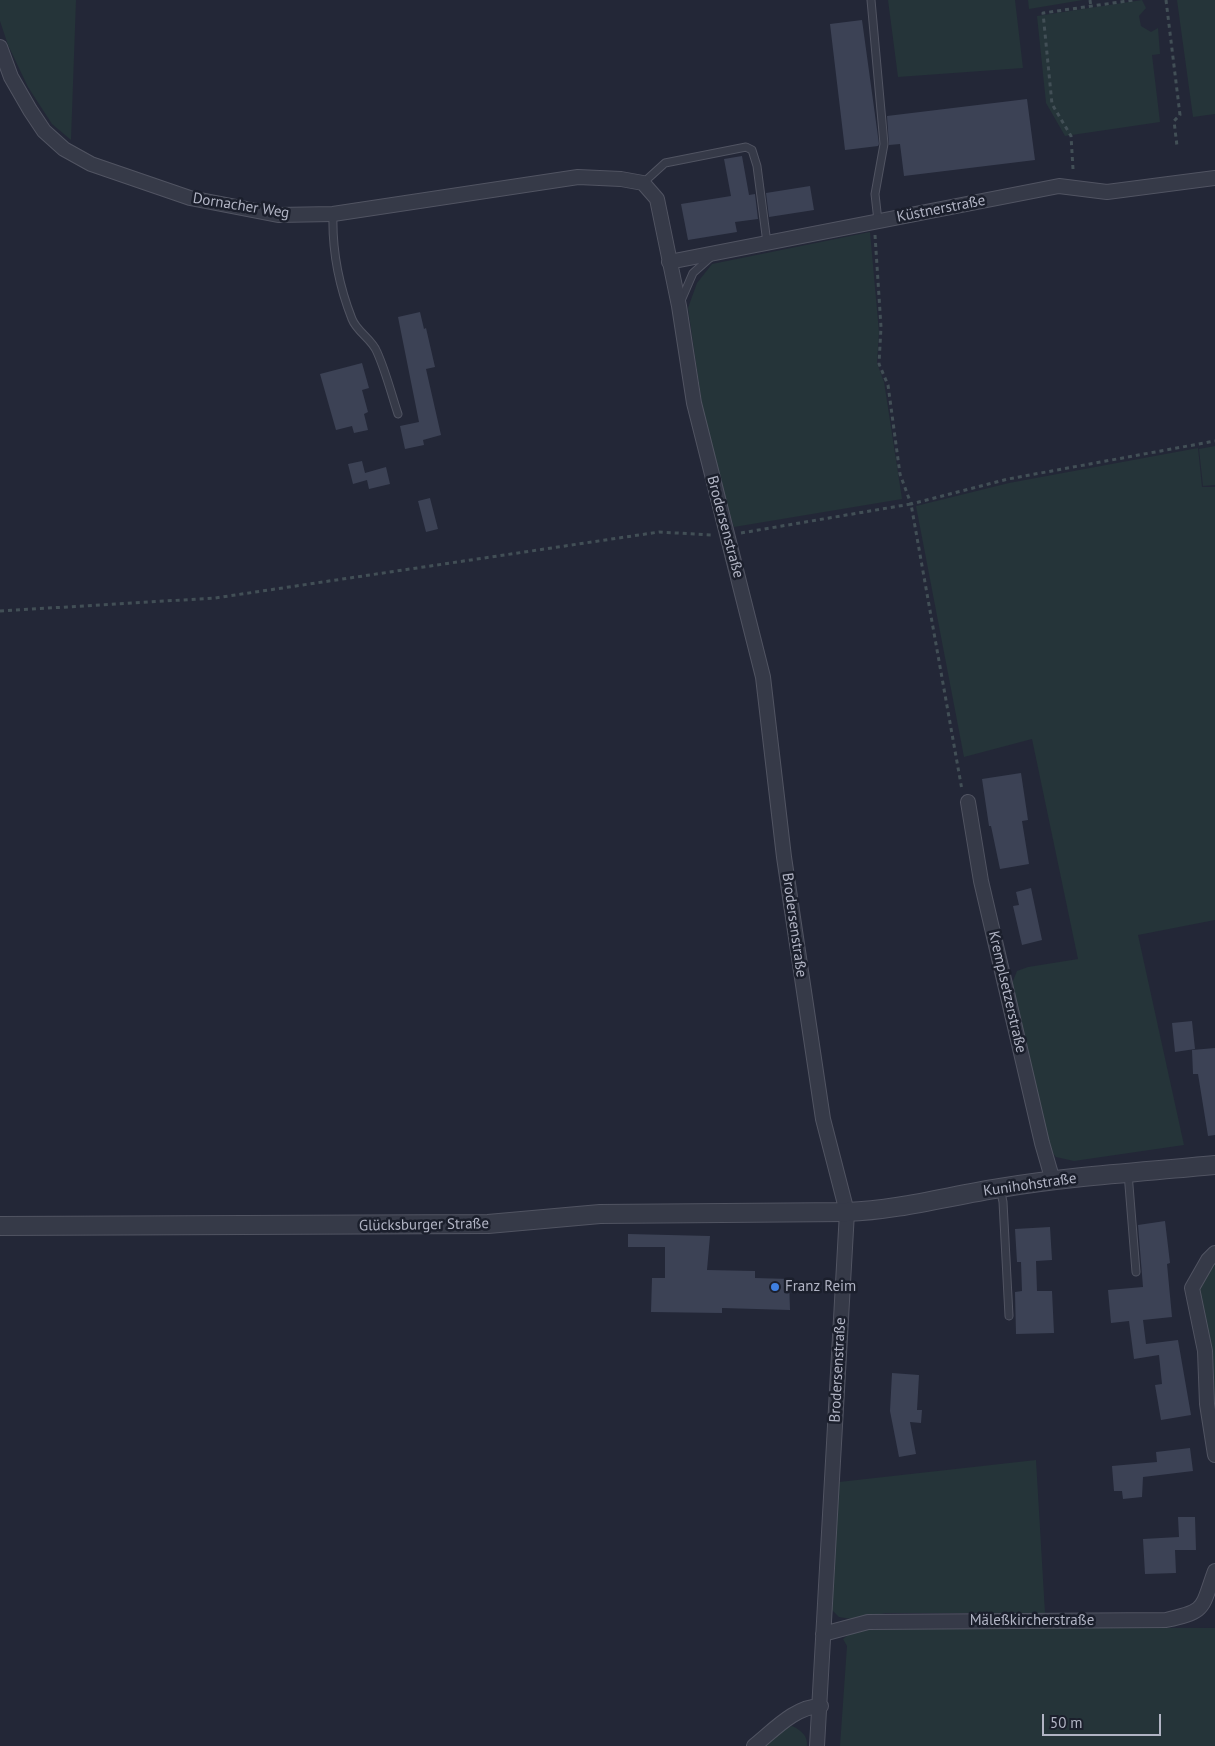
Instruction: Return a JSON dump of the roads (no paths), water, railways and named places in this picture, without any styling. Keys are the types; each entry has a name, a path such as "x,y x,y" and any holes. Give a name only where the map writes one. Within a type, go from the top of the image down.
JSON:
{"street":[{"name":"Dornacher Weg","path":"0,47 11,76 44,130 64,149 90,164 190,198 278,214 333,214 578,177 621,179 643,183"},
{"name":"Küstnerstraße","path":"669,262 1059,186 1106,192 1215,178"},
{"name":"Brodersenstraße","path":"643,183 657,199 679,306 694,403 763,677 784,857 823,1119 847,1212 823,1634 821,1706 817,1746"},
{"name":"Kremplsetzerstraße","path":"968,802 981,881 1042,1143 1053,1181"},
{"name":"Kunihohstraße","path":"847,1212 882,1210 1000,1188 1053,1181 1215,1165"},
{"name":"Glücksburger Straße","path":"0,1226 488,1224 600,1214 847,1212"},
{"path":"1215,1253 1208,1260 1192,1288 1205,1351 1207,1404 1215,1455"},
{"name":"Mäleßkircherstraße","path":"823,1634 868,1622 1166,1620 1191,1614 1202,1608 1215,1571"},
{"path":"754,1746 798,1712 810,1706 821,1706"}],"lane":[{"path":"871,0 884,144 875,194 878,221"},
{"path":"643,183 665,163 746,148 752,150 757,166 767,243"},
{"path":"333,214 333,237 337,265 352,320 372,342 378,352 398,414"},
{"path":"679,306 692,273 716,253"},
{"path":"1128,1173 1136,1272"},
{"path":"1000,1188 1003,1202 1009,1316"}],"place":[{"name":"Franz Reim","path":"775,1287"}]}
